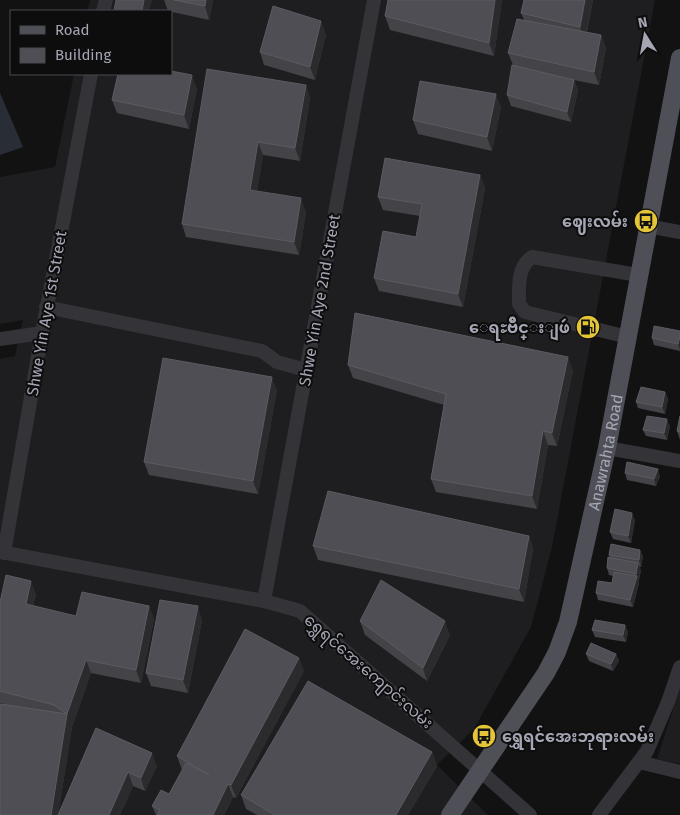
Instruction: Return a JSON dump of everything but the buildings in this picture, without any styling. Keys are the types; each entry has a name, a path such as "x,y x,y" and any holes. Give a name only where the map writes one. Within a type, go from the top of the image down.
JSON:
{"main road":[{"name":"Anawrahta Road","path":"450,815 546,673 557,652 568,622 607,448 647,226 680,58"}],"street":[{"name":"Shwe Yin Aye 2nd Street","path":"264,601 374,0"},
{"name":"Shwe Yin Aye 1st Street","path":"2,552 46,307 91,75"},
{"path":"647,226 680,232"},
{"path":"628,337 525,312 519,304 522,269 524,262 532,257 638,275"},
{"path":"46,307 262,351 278,362 306,370"},
{"path":"0,339 42,333"},
{"path":"607,448 680,461"},
{"name":"ရွှေရင်အေးကျောင်းလမ်း","path":"2,552 264,601 300,611 530,815"},
{"path":"599,815 651,743 680,668"},
{"path":"639,762 680,772"}],"shaded area":[{"path":"90,0 655,0 552,547 531,627 474,729 437,765 488,815 0,815 0,359 15,356 23,320 0,324 0,177 55,167 74,75 172,75 172,10 87,10"},
{"path":"0,93 23,147 0,155"},
{"path":"680,688 680,764 657,759"}],"place":[{"name":"ဈေးလမ်း","path":"646,221"},
{"name":"ေရႊဗ်ိဳင္းျဖဴ","path":"588,327"},
{"name":"ရွှေရင်အေးဘုရားလမ်း","path":"484,736"}]}
